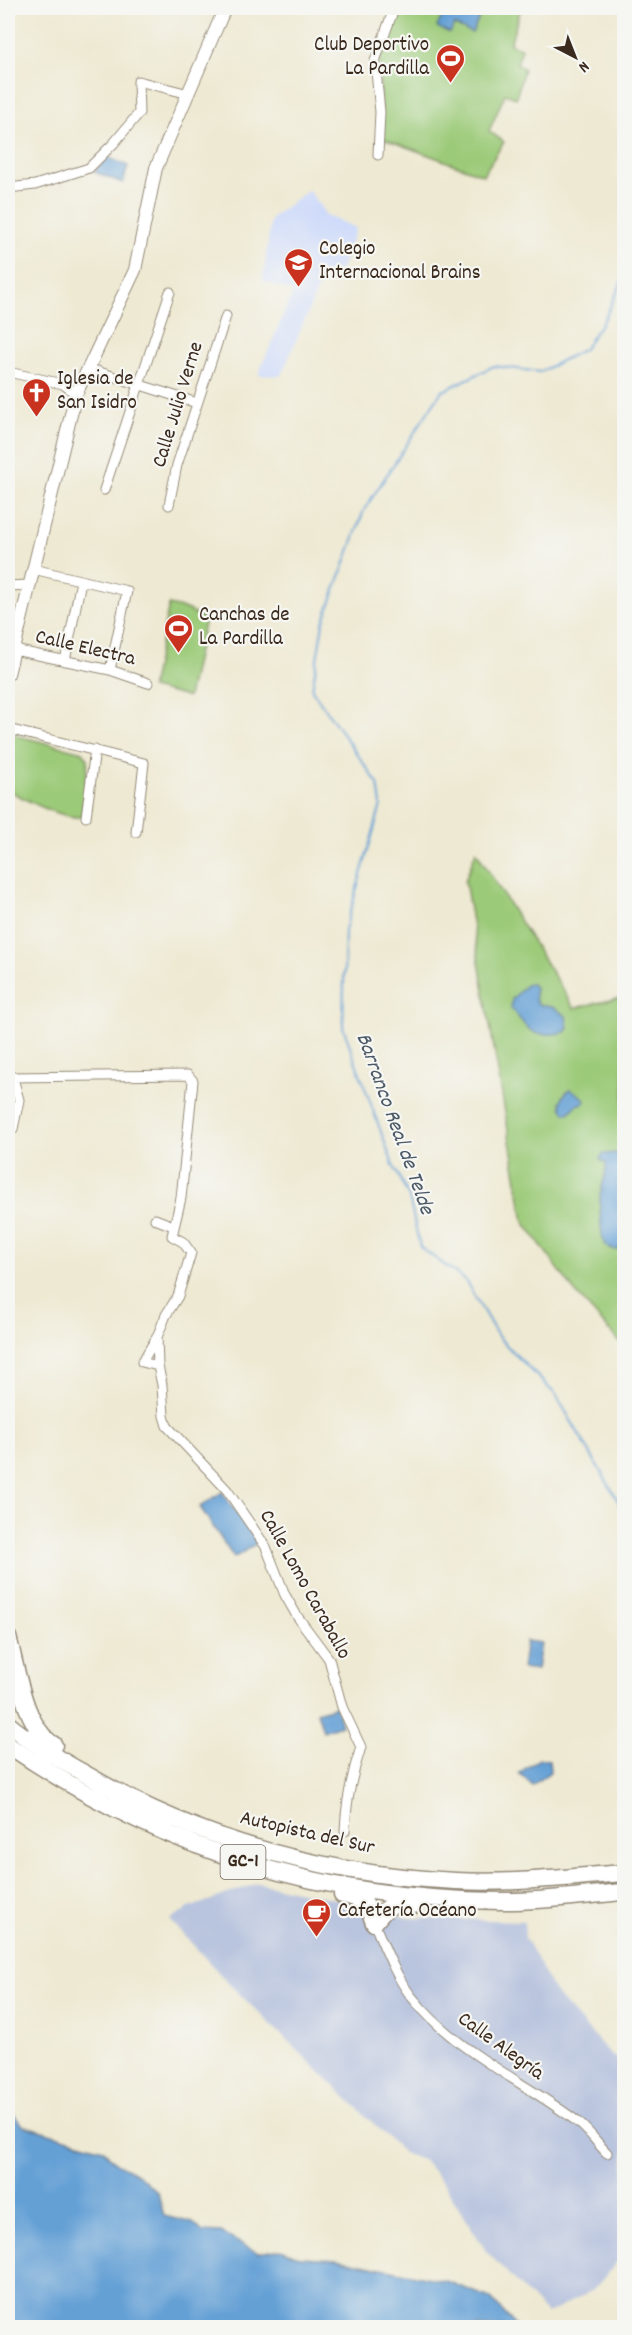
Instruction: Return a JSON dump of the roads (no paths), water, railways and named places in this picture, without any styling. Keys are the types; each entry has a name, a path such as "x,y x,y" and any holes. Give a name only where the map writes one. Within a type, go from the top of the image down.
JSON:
{"highway":[{"path":"8,1637 30,1716 39,1733 47,1741 124,1786 146,1807"},
{"name":"Autopista del Sur","path":"8,1724 56,1758 146,1807 241,1844 346,1870 404,1878 511,1882 624,1873"},
{"name":"Autopista del Sur","path":"8,1745 56,1777 137,1821 232,1858 304,1878 402,1895 504,1901 624,1892"},
{"path":"304,1878 322,1892 360,1900 369,1909 374,1923"},
{"path":"374,1923 386,1908 392,1905 473,1908 504,1901"}],"street":[{"path":"8,675 76,394 135,270 156,168 225,8"},
{"path":"378,155 380,112 375,61 392,14 392,8"},
{"path":"8,188 35,185 89,168 139,113 138,81 189,94"},
{"path":"104,490 170,292"},
{"name":"Calle Julio Verne","path":"168,505 177,465 226,316"},
{"path":"87,368 197,403"},
{"path":"8,372 63,384 76,394"},
{"path":"33,569 127,591 110,670"},
{"path":"64,661 81,580"},
{"path":"8,586 29,585"},
{"name":"Calle Electra","path":"14,650 110,670 148,683"},
{"path":"8,729 144,763 136,832"},
{"path":"86,817 95,750"},
{"path":"13,1129 19,1100 10,1078 188,1075 193,1081 181,1198 173,1226 155,1219"},
{"name":"Calle Lomo Caraballo","path":"173,1226 172,1236 183,1242 191,1253 178,1296 157,1336 158,1366 167,1426 227,1490 266,1547 285,1594 297,1616 329,1659 342,1707 362,1747 353,1770 345,1812 345,1831"},
{"path":"157,1336 142,1362 158,1366"},
{"name":"Calle Alegría","path":"374,1923 391,1963 411,1995 429,2016 465,2048 580,2124 607,2153"}],"water":[{"path":"446,8 483,9 472,33 454,25 450,33 437,27"},
{"path":"107,157 128,166 123,183 94,172"},
{"path":"527,984 532,984 535,988 535,999 538,1004 555,1008 566,1016 568,1028 565,1032 545,1035 533,1032 511,1008 512,999"},
{"path":"571,1089 585,1099 584,1103 577,1105 569,1113 565,1113 561,1103 565,1094"},
{"path":"620,1153 624,1159 624,1244 617,1250 606,1245 602,1235 600,1197 606,1164 600,1159 603,1154"},
{"path":"222,1492 257,1543 234,1558 200,1507"},
{"path":"526,1641 541,1643 537,1670 522,1668"},
{"path":"336,1706 341,1725 323,1731 317,1712"},
{"path":"539,1759 549,1760 550,1772 532,1785 519,1773"},
{"path":"8,2107 22,2125 103,2149 116,2163 138,2174 158,2193 164,2216 193,2223 203,2232 221,2233 258,2253 281,2249 301,2257 337,2259 446,2281 490,2298 517,2327 8,2327"}],"waterway":[{"name":"Barranco Real de Telde","path":"624,277 605,318 584,349 540,372 494,366 441,392 364,510 323,623 312,690 378,784 381,805 345,930 343,1027 393,1165 409,1197 420,1247 465,1280 499,1338 556,1395 624,1511"}],"place":[{"name":"Club Deportivo La Pardilla","path":"450,84"},
{"name":"Colegio Internacional Brains","path":"298,288"},
{"name":"Iglesia de San Isidro","path":"36,418"},
{"name":"Canchas de La Pardilla","path":"178,654"},
{"name":"Cafetería Océano","path":"317,1938"}]}
